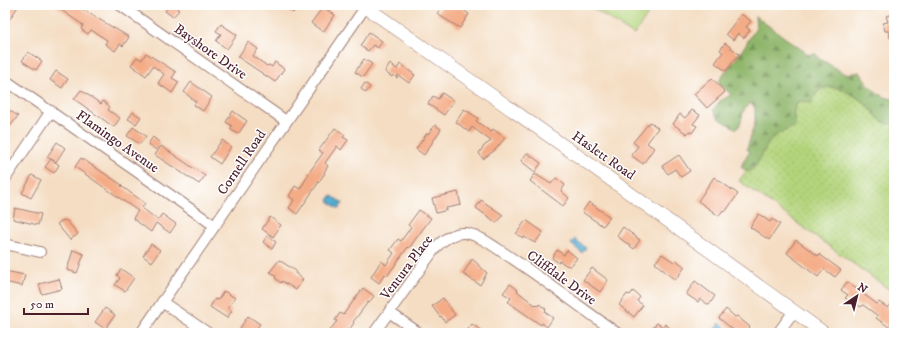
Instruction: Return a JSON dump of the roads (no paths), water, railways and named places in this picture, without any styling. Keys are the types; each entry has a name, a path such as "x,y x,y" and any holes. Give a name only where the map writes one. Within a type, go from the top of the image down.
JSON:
{"street":[{"name":"Bayshore Drive","path":"120,5 286,121"},
{"name":"Cornell Road","path":"141,333 364,6"},
{"name":"Haslett Road","path":"364,6 596,169 824,333"},
{"name":"Flamingo Avenue","path":"5,80 215,226"},
{"path":"5,179 51,111"},
{"name":"Ventura Place","path":"374,333 436,247 449,236 466,233 490,244"},
{"path":"5,244 40,252"},
{"name":"Cliffdale Drive","path":"490,244 521,264 616,333"},
{"path":"162,302 208,333"},
{"path":"778,333 794,311"},
{"path":"389,312 419,333"}],"water":[{"path":"332,196 343,203 339,209 328,201"},
{"path":"575,239 586,248 582,253 571,244"},
{"path":"720,323 732,333 720,333 715,329"}]}
